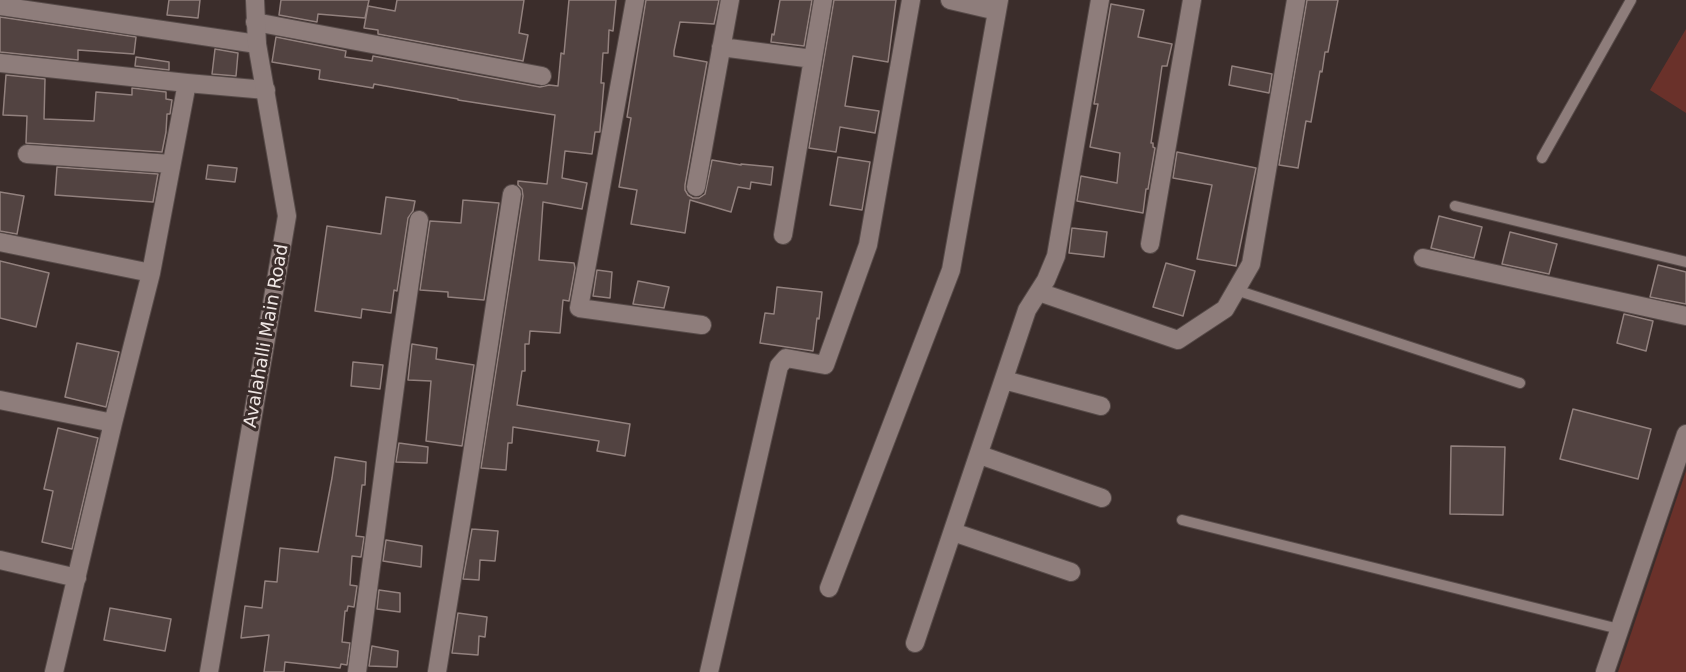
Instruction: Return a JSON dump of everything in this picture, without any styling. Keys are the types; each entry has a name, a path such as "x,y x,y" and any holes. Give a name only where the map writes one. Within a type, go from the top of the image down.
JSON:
{"street":[{"name":"Avalahalli Main Road","path":"209,672 287,216 257,44 255,0"},
{"path":"635,0 579,308 702,325"},
{"path":"696,188 730,0"},
{"path":"783,235 823,0"},
{"path":"709,672 779,366 786,358 825,365 868,245 911,0"},
{"path":"829,588 951,270 998,6 951,0"},
{"path":"915,643 1027,310 1046,280 1056,256 1100,0"},
{"path":"1150,244 1192,0"},
{"path":"1038,292 1178,340 1225,309 1251,264 1296,0"},
{"path":"0,6 257,44"},
{"path":"255,22 542,76"},
{"path":"721,47 813,59"},
{"path":"0,63 187,84 266,90"},
{"path":"54,672 151,273 187,84"},
{"path":"27,154 171,164"},
{"path":"437,672 512,194"},
{"path":"357,672 419,220"},
{"path":"0,242 151,273"},
{"path":"1423,258 1686,316"},
{"path":"1004,380 1101,406"},
{"path":"0,400 113,423"},
{"path":"1605,672 1686,434"},
{"path":"980,455 1102,498"},
{"path":"952,532 1071,572"},
{"path":"0,560 77,578"}],"lane":[{"path":"1542,158 1631,0"},
{"path":"1455,206 1686,262"},
{"path":"1236,290 1520,383"},
{"path":"1182,520 1619,629"}],"shaded area":[{"path":"1686,29 1686,113 1650,90"},
{"path":"1686,471 1686,672 1618,672"}],"building":[{"path":"169,0 200,0 198,18 167,15"},
{"path":"281,0 369,0 365,18 318,14 317,22 279,15"},
{"path":"397,0 524,0 519,33 528,35 523,61 378,34 378,30 364,28 368,6 395,11"},
{"path":"569,0 616,0 613,31 609,30 608,53 603,53 601,83 604,83 600,132 595,132 592,154 565,151 562,178 587,183 582,209 543,202 539,260 574,263 575,268 569,301 563,300 560,333 530,331 529,344 525,344 525,371 522,371 517,405 630,424 625,456 597,451 599,441 513,427 512,443 508,443 506,470 481,468 523,196 518,181 547,184 555,115 374,84 373,88 319,79 320,70 272,62 276,37 346,51 345,57 372,61 373,56 540,87 558,86 561,53 564,54"},
{"path":"646,0 719,0 714,24 680,22 674,51 674,56 707,62 685,185 688,195 699,198 705,194 712,160 773,167 771,185 751,182 750,189 738,187 731,212 690,200 685,233 631,224 637,190 619,187 631,118 627,117"},
{"path":"780,0 812,0 804,46 771,42"},
{"path":"834,0 896,0 888,62 853,56 845,106 879,111 875,133 840,127 836,152 809,148"},
{"path":"1307,0 1338,0 1328,52 1325,52 1322,72 1320,71 1311,122 1306,121 1298,168 1279,165"},
{"path":"1111,4 1144,10 1138,37 1172,44 1167,66 1162,66 1151,143 1155,148 1143,213 1077,201 1081,176 1117,183 1120,153 1090,147 1098,104 1094,104"},
{"path":"0,17 136,37 134,54 78,50 78,60 0,52"},
{"path":"215,49 238,53 236,76 212,74"},
{"path":"136,57 169,62 169,70 135,66"},
{"path":"1232,66 1272,74 1269,93 1229,85"},
{"path":"6,75 45,79 44,119 94,121 96,92 132,95 132,88 166,92 166,99 172,100 170,114 167,114 162,152 26,143 27,116 3,115"},
{"path":"1177,152 1256,168 1236,266 1197,259 1212,185 1173,178"},
{"path":"838,157 870,162 862,210 830,205"},
{"path":"208,165 237,168 235,182 206,179"},
{"path":"57,167 158,174 153,202 55,195"},
{"path":"0,192 24,196 17,234 0,231"},
{"path":"386,197 415,201 413,211 408,218 397,291 394,290 391,313 362,309 361,318 315,311 327,226 381,234"},
{"path":"463,200 499,203 484,300 448,297 448,292 420,290 430,221 461,223"},
{"path":"1439,216 1482,227 1474,258 1431,248"},
{"path":"1072,228 1107,232 1104,257 1069,253"},
{"path":"1510,232 1557,244 1549,274 1502,264"},
{"path":"0,261 49,273 36,327 0,318"},
{"path":"1166,263 1195,271 1183,316 1153,307"},
{"path":"1658,265 1686,272 1686,304 1650,297"},
{"path":"597,270 612,272 610,298 593,296"},
{"path":"638,281 669,287 664,308 633,304"},
{"path":"777,287 822,292 813,351 760,343 765,313 774,314"},
{"path":"1624,314 1653,321 1646,351 1617,343"},
{"path":"77,343 119,352 106,407 65,397"},
{"path":"412,344 437,348 436,359 474,365 462,446 426,441 431,381 408,380"},
{"path":"353,362 383,365 380,389 351,386"},
{"path":"1573,409 1651,429 1638,479 1560,459"},
{"path":"58,428 98,438 72,549 42,542 53,491 44,489"},
{"path":"399,443 428,447 427,463 396,462"},
{"path":"1451,446 1505,447 1503,515 1450,514"},
{"path":"335,457 366,462 365,485 362,485 356,536 364,537 361,557 352,556 350,585 357,586 354,607 348,606 345,611 342,642 350,643 347,665 341,664 340,668 285,662 284,672 264,672 269,635 241,638 245,606 262,608 265,581 277,582 280,548 318,552"},
{"path":"472,529 498,531 495,561 480,560 479,580 463,579"},
{"path":"386,540 422,546 421,567 383,561"},
{"path":"379,590 400,593 400,612 377,609"},
{"path":"110,608 171,619 165,651 104,640"},
{"path":"458,613 487,617 485,637 479,636 478,655 452,653"},
{"path":"372,646 398,651 397,667 369,666"}]}
